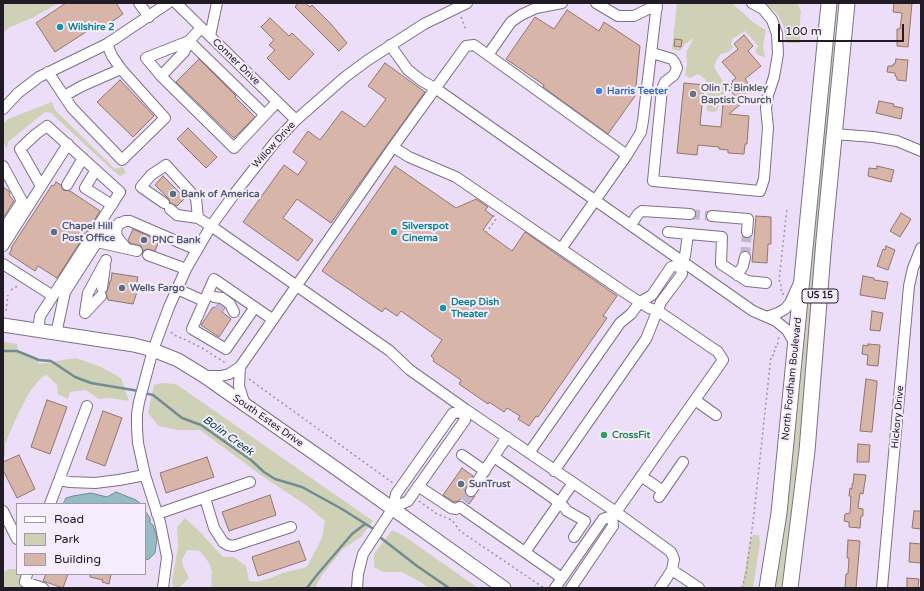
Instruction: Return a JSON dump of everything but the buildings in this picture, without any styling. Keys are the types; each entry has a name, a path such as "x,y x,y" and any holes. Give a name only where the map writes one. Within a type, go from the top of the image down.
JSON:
{"highway":[{"name":"North Fordham Boulevard","path":"767,588 779,513 829,3"},
{"name":"North Fordham Boulevard","path":"790,588 807,451 824,240 847,3"}],"main road":[{"name":"South Estes Drive","path":"3,325 115,342 153,350 178,360 204,376 393,508 504,588"}],"street":[{"path":"139,3 149,17"},
{"path":"3,109 27,85 48,72 107,44 168,3"},
{"name":"Conner Drive","path":"176,3 296,120"},
{"path":"210,36 217,3"},
{"name":"Willow Drive","path":"164,588 167,557 158,514 145,475 138,443 137,428 139,402 153,350 186,269 211,226 251,171 296,120 345,76 390,45 424,24 466,3"},
{"path":"488,55 512,22 536,8 562,3"},
{"path":"561,249 627,155 638,138 642,127 657,6 634,16 618,16 596,3"},
{"path":"652,53 663,55 672,59 677,68 674,75 666,82 662,89 653,181 760,191 764,179 768,128 766,108 778,54 777,34 772,20 763,9 752,3"},
{"path":"162,76 184,52 189,41 202,28"},
{"path":"189,41 146,58 234,148 264,114 277,102"},
{"path":"189,41 264,114"},
{"path":"48,72 72,108 122,160 165,118 121,69 112,56 107,44"},
{"path":"390,45 408,70 422,81 435,88 631,225 681,263 753,311 776,321 783,326 796,345"},
{"path":"204,376 221,376 238,370 272,319 466,46 474,45 627,155"},
{"path":"64,96 82,86 121,69"},
{"path":"38,331 40,316 120,192 47,126 20,149 41,186"},
{"path":"834,134 874,137 897,141 921,150"},
{"path":"3,246 68,144"},
{"path":"394,147 409,158 456,177 640,302 649,308 658,311 718,352 723,360 614,514 603,519 555,588"},
{"path":"67,185 83,158"},
{"path":"198,218 196,198 166,165 151,175 141,187 177,215 198,218 211,226 390,351 410,370 464,410 507,437 529,454 573,483 614,514 666,547 672,552 674,559 672,570 660,588"},
{"path":"3,166 22,201 3,230"},
{"path":"95,169 85,188 112,205"},
{"path":"631,225 638,214 642,211 690,214"},
{"path":"712,216 748,219 747,232"},
{"path":"56,334 64,292 102,235 119,223 130,221 139,224 197,250"},
{"path":"119,223 116,230 117,237 126,248"},
{"path":"668,232 722,237 721,264 747,281 766,283"},
{"path":"529,454 620,323 631,314 640,302 652,295 671,268 681,263 686,256 688,234"},
{"path":"97,242 138,251"},
{"name":"Hickory Drive","path":"882,588 909,286 913,268 921,248"},
{"path":"148,255 186,269"},
{"path":"737,275 743,266 745,257"},
{"path":"106,260 102,292 85,313 88,293 106,260"},
{"path":"554,471 646,339 661,302 682,274 681,263"},
{"path":"4,265 53,296"},
{"path":"767,317 785,309 790,303 802,278"},
{"path":"217,303 214,279 272,319"},
{"path":"177,289 217,303 246,320"},
{"path":"217,303 192,328 226,349 255,307"},
{"path":"238,370 239,386 245,405"},
{"path":"695,400 716,415"},
{"path":"50,503 87,406"},
{"path":"393,508 408,501 465,420 464,410"},
{"path":"357,588 358,574 363,554 393,508 396,494 454,413 464,410"},
{"path":"471,491 507,437"},
{"path":"462,455 484,470"},
{"path":"494,457 562,504 567,512 584,521 574,537"},
{"path":"641,476 661,494 683,462"},
{"path":"59,480 95,483 145,475"},
{"path":"158,514 250,482"},
{"path":"524,552 562,504 573,483"},
{"path":"418,486 451,508 456,509 462,504 524,552 562,578"},
{"path":"205,498 214,528 223,542 228,545 233,546 291,527"},
{"path":"3,511 16,537"},
{"path":"571,588 613,526 614,514"},
{"path":"672,570 699,588"},
{"path":"27,575 25,582 43,588"}],"path":[{"path":"461,17 466,30"},
{"path":"486,233 496,219 493,215 493,209"},
{"path":"783,296 781,282 779,280 786,209"},
{"path":"11,290 22,280"},
{"path":"6,311 8,295"},
{"path":"171,332 174,335 202,348 238,370 400,488"},
{"path":"742,588 746,574 754,514 771,356 774,356 779,335"},
{"path":"411,496 437,514 452,520 460,531 544,588"}],"green space":[{"path":"3,3 59,3 32,18 10,27 3,33"},
{"path":"677,3 732,3 754,23 766,30 763,46 765,57 760,56 755,52 758,46 745,31 732,39 731,44 733,48 728,52 721,54 717,59 714,67 726,87 724,98 717,111 707,111 706,80 698,74 690,78 685,75 687,64 686,52 694,38 684,45 680,51 672,49"},
{"path":"766,3 797,3 801,11 800,43 786,43 784,27 778,15"},
{"path":"833,3 838,3 833,55 832,112 805,431 785,588 773,588"},
{"path":"52,102 55,110 115,169 123,167 126,173 120,176 51,113 45,112 8,142 7,149 3,141 3,124 8,119"},
{"path":"3,342 17,344 18,351 39,360 38,364 76,358 101,367 121,378 129,401 110,398 99,399 86,390 70,392 68,399 58,394 57,385 47,375 42,377 30,391 17,416 5,444 5,455 3,458"},
{"path":"162,383 176,384 373,521 361,537 343,549 322,575 315,588 211,588 212,572 209,563 200,551 187,550 182,560 183,566 189,578 179,588 173,588 172,582 178,547 177,527 185,518 223,557 234,557 246,566 249,581 256,582 282,573 307,567 322,538 325,521 306,505 265,478 200,430 177,430 159,426 148,413 154,385"},
{"path":"392,530 404,536 478,588 428,588 402,572 383,572 374,567 374,554"},
{"path":"753,535 759,535 760,542 753,588 742,588 750,541"},
{"path":"9,569 16,569 16,575 20,575 20,588 3,588 3,572"}],"shaded area":[{"path":"116,492 140,503 64,503 66,498 91,493 107,497"},
{"path":"146,512 150,518 150,523 153,525 157,538 155,553 149,559 146,560"}],"waterway":[{"name":"Bolin Creek","path":"3,351 17,351 39,360 51,361 75,377 91,383 139,391"},
{"name":"Bolin Creek","path":"144,393 153,395 182,418 201,425 251,460 264,472 275,479 302,487 342,509 372,528"},
{"path":"307,588 352,534 365,524"},
{"name":"Bolin Creek","path":"381,538 417,566 449,588"}],"tunnel":[{"path":"690,214 712,216"},
{"path":"745,257 747,232"},
{"path":"218,304 224,309"},
{"path":"464,501 471,491"}],"place":[{"name":"Wilshire 2","path":"60,27"},
{"name":"Harris Teeter","path":"599,91"},
{"name":"Olin T. Binkley Baptist Church","path":"693,94"},
{"name":"Bank of America","path":"173,194"},
{"name":"Chapel Hill Post Office","path":"54,232"},
{"name":"Silverspot Cinema","path":"394,232"},
{"name":"PNC Bank","path":"144,240"},
{"name":"Wells Fargo","path":"122,288"},
{"name":"Deep Dish Theater","path":"443,308"},
{"name":"CrossFit","path":"604,435"},
{"name":"SunTrust","path":"461,484"}]}
